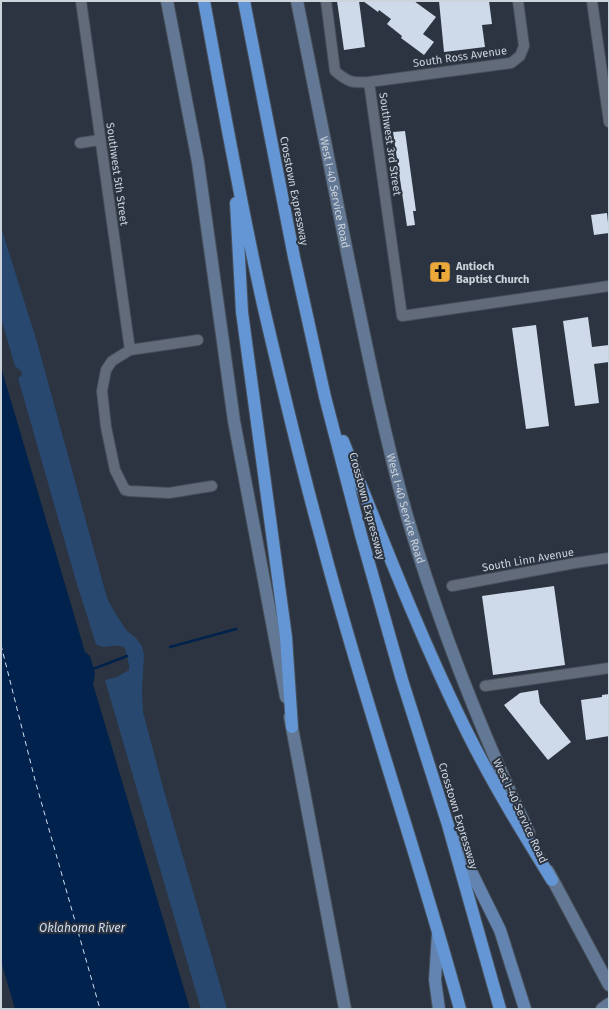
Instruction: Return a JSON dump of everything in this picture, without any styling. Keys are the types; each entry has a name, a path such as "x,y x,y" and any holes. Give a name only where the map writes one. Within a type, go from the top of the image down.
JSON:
{"highway":[{"path":"204,1 264,307 292,426 319,532 357,665 438,930 460,1009"},
{"name":"Crosstown Expressway","path":"244,1 294,257 325,397 361,535 402,680 448,825 500,1009"},
{"path":"234,160 242,312 286,638 292,727"},
{"path":"325,397 442,681 496,788 552,880"}],"main road":[{"path":"167,1 198,162 236,429 345,1009"},
{"name":"West I-40 Service Road","path":"297,1 377,395 408,518 441,621 482,727 511,794 552,880 604,970 609,985"},
{"path":"448,825 500,930 525,1009"},
{"path":"438,930 435,980 439,1009"},
{"path":"602,1009 609,1004"}],"street":[{"name":"Southwest 5th Street","path":"81,1 130,350"},
{"name":"Southwest 3rd Street","path":"326,1 335,71 347,81 359,83 369,82 402,316 609,286"},
{"name":"South Ross Avenue","path":"369,82 511,64 520,56 524,46 518,1"},
{"path":"592,1 609,122"},
{"path":"80,143 100,140"},
{"path":"198,340 130,350 112,360 106,370 102,391 109,443 115,470 125,490 169,492 212,486"},
{"name":"South Linn Avenue","path":"452,586 609,558"},
{"path":"485,686 609,668"}],"shaded area":[{"path":"1,227 37,342 107,598 127,631 136,638 142,646 144,655 142,690 143,712 164,791 227,1009 201,1009 105,680 117,677 129,670 125,648 121,646 103,647 96,644 76,581 18,378 22,375 21,371 15,366 1,318"}],"water":[{"name":"Oklahoma River","path":"1,367 85,652 90,656 95,674 93,684 190,1009 15,1009 1,961"}],"building":[{"path":"337,1 359,1 365,47 344,50"},
{"path":"363,1 414,1 436,17 423,34 434,42 424,55 401,38 402,36 387,24 391,19"},
{"path":"439,1 489,1 492,24 482,25 485,47 444,52"},
{"path":"405,131 416,211 413,211 415,225 407,226 393,132"},
{"path":"607,213 609,233 594,235 591,215"},
{"path":"588,317 592,347 609,345 609,362 594,364 599,403 575,406 563,321"},
{"path":"536,325 549,426 526,429 512,328"},
{"path":"554,586 565,665 493,675 482,596"},
{"path":"538,690 540,703 571,742 548,760 504,705 520,693"},
{"path":"609,694 609,736 586,740 581,700 602,697 602,695"}],"waterway":[{"path":"170,647 236,629"},
{"path":"93,669 127,656"}],"ferry route":[{"path":"1,645 35,780 100,1009"}],"place":[{"name":"Antioch Baptist Church","path":"440,272"}]}
